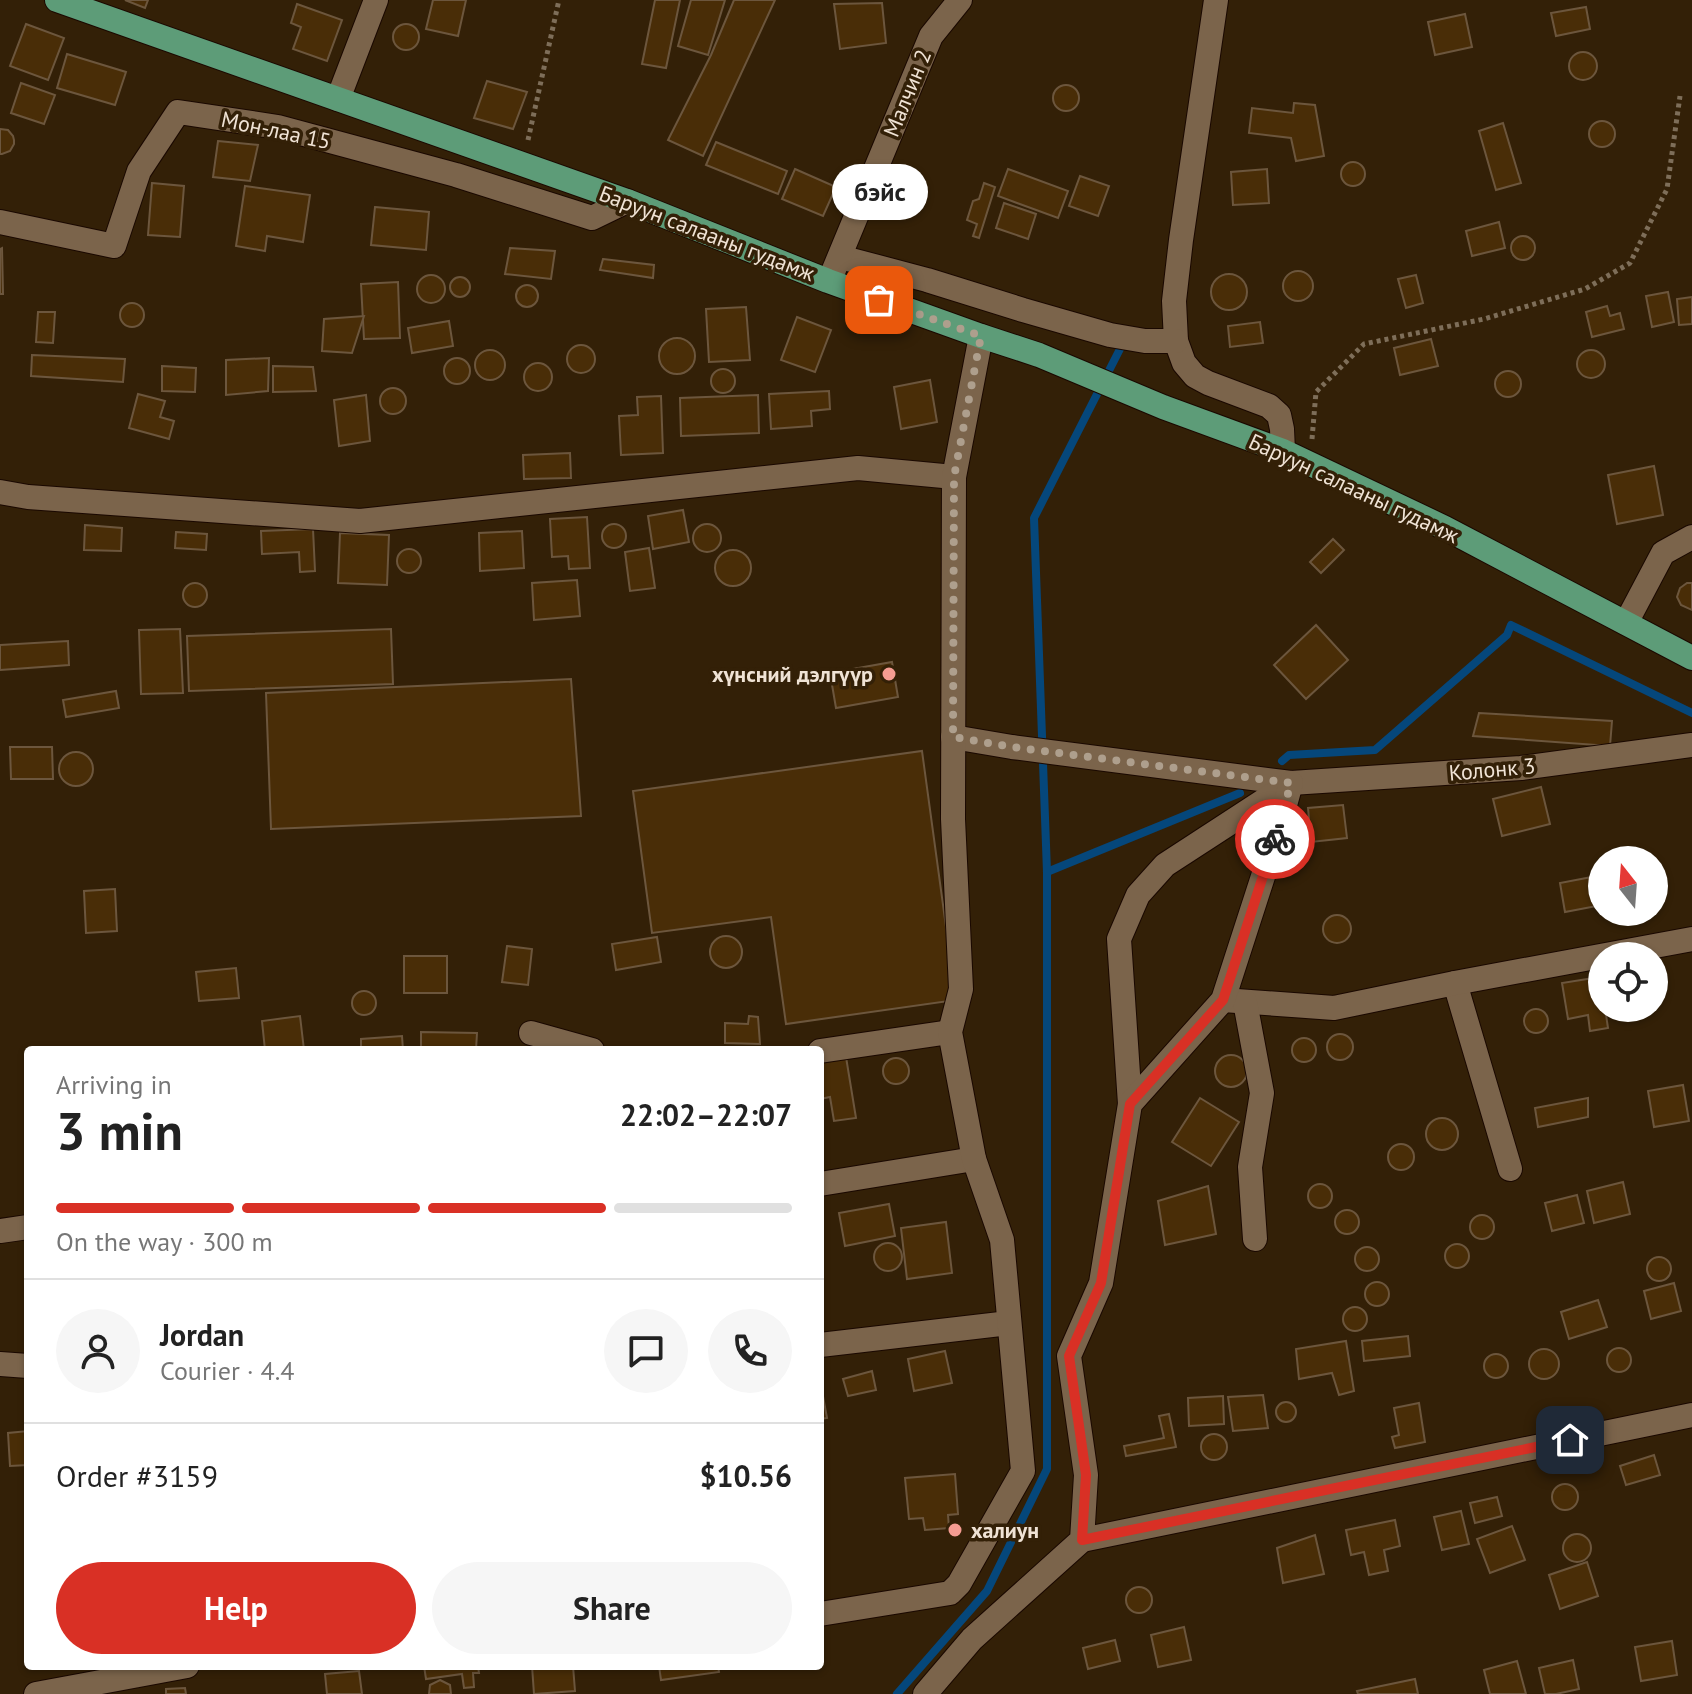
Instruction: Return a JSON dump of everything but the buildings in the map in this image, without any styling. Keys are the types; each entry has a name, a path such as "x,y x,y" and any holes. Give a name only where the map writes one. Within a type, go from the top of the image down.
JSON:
{"main road":[{"name":"Баруун салааны гудамж","path":"57,0 627,201 828,281 1039,355 1163,407 1283,451 1445,528 1692,658"}],"street":[{"path":"338,99 376,0"},
{"name":"Малчин 2","path":"828,281 931,36 960,0"},
{"path":"1216,0 1179,256 1174,301 1176,341 1184,363 1195,376 1269,406 1279,415 1283,451"},
{"name":"Мон-лаа 15","path":"0,222 114,246 139,171 178,112 278,127 456,175 592,218 627,201"},
{"path":"840,257 1110,335 1145,341 1176,341"},
{"path":"824,1613 950,1593 959,1584 1023,1471 1002,1240 974,1159 950,1032 961,989 953,819 954,477 981,336"},
{"path":"0,492 28,497 360,521 858,468 954,477"},
{"path":"1626,623 1663,553 1692,537"},
{"name":"Колонк 3","path":"953,737 1291,783 1521,768 1692,745"},
{"path":"1130,1104 1234,1001 1291,783"},
{"path":"1082,1540 1086,1475 1069,1356 1101,1283 1130,1104 1119,939 1138,895 1165,865 1291,783"},
{"path":"1234,1001 1334,1008 1692,939"},
{"path":"1455,983 1510,1169"},
{"path":"1234,1001 1262,1093 1250,1167 1255,1239"},
{"path":"824,1050 950,1032"},
{"path":"531,1033 578,1046"},
{"path":"824,1183 974,1159"},
{"path":"0,1231 24,1228"},
{"path":"824,1345 1009,1323"},
{"path":"0,1364 24,1366"},
{"path":"925,1694 972,1639 1082,1540 1692,1415"},
{"path":"36,1694 165,1670"}],"path":[{"path":"522,164 559,0"},
{"path":"1310,464 1316,392 1364,344 1484,319 1585,289 1630,263 1667,189 1680,96"}],"waterway":[{"path":"897,1694 987,1591 1047,1469 1047,872 1034,518 1121,347"},
{"path":"1282,761 1289,755 1375,750 1507,635 1511,625 1692,713"},
{"path":"1047,872 1240,793"}],"way so far":[{"path":"879,300 981,336 954,477 953,737 1291,783 1275,839"}],"place":[{"name":"бэйс","path":"879,300"},
{"name":"хүнсний дэлгүүр","path":"889,674"},
{"name":"халиун","path":"955,1530"}],"route":[{"path":"1275,839 1223,1000 1130,1104 1101,1283 1069,1356 1086,1475 1082,1540 1570,1440"}]}
